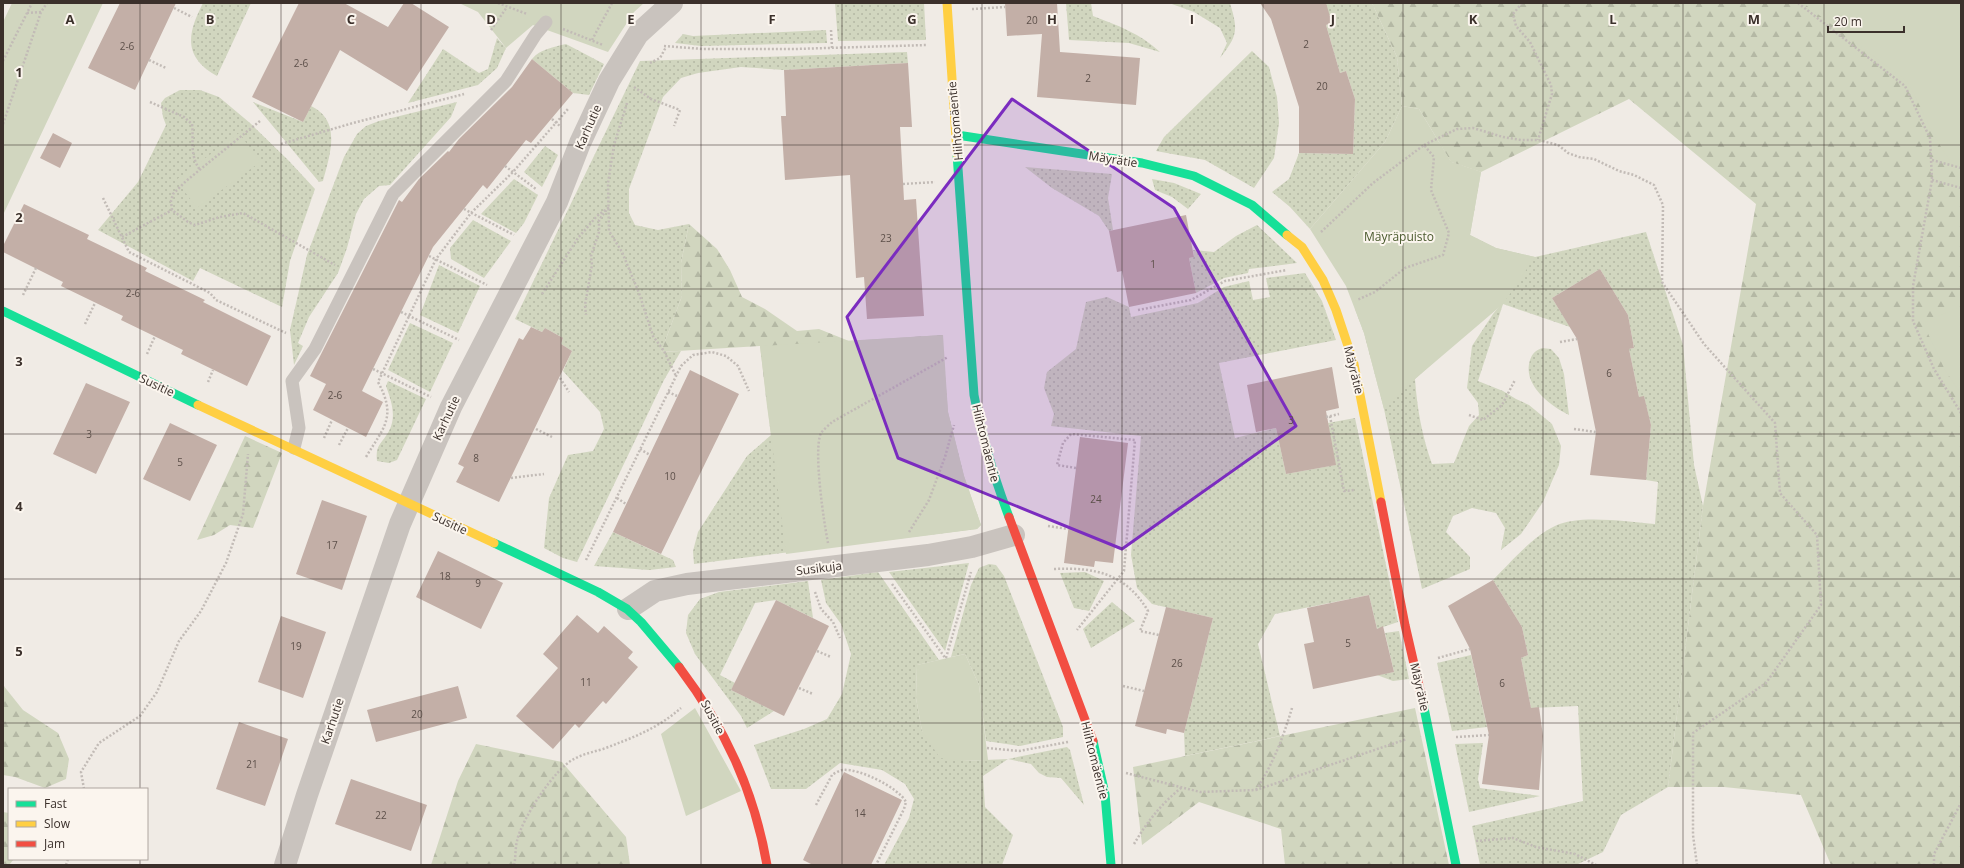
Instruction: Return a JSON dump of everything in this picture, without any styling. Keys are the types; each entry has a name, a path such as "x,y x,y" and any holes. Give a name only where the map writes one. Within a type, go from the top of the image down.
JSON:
{"street":[{"name":"Karhutie","path":"285,865 307,795 408,503 450,408 508,296 536,246 557,202 580,143 609,80 638,34 672,3"},
{"name":"Hiihtomäentie","path":"947,3 974,394 981,434 991,470 1014,535 1092,738 1105,794 1111,865"},
{"name":"Mäyrätie","path":"957,135 1142,163 1194,176 1252,204 1302,247 1323,280 1336,310 1354,364 1405,625 1431,738 1456,865"},
{"name":"Susitie","path":"3,311 294,448 353,478 598,592 628,609 668,652 701,694 732,751 752,800 767,865"},
{"name":"Susikuja","path":"628,609 655,591 691,584 928,555 978,545 1014,535"}],"lane":[{"path":"294,448 299,428 292,381 315,349 393,194 506,80 536,34 546,22"}],"path":[{"path":"3,61 32,3"},
{"path":"3,124 41,12 47,3"},
{"path":"592,40 612,3"},
{"path":"1522,3 1513,14 1516,26 1530,42 1551,84 1552,94 1538,140"},
{"path":"1798,3 1905,86 1930,138 1932,180 1912,286 1913,321 1934,369 1961,413"},
{"path":"491,30 507,7"},
{"path":"972,9 1005,7"},
{"path":"174,8 192,16"},
{"path":"27,13 41,12"},
{"path":"831,30 832,48"},
{"path":"661,45 703,49 832,48 930,45"},
{"path":"647,65 660,58 666,46"},
{"path":"150,60 166,68"},
{"path":"630,93 634,82"},
{"path":"633,86 652,99 680,110 674,126"},
{"path":"281,144 353,122 467,93"},
{"path":"628,100 614,145 608,183 609,231 622,252 639,294 653,336 664,351 676,376"},
{"path":"150,102 184,117 192,124 192,152 194,162 200,170"},
{"path":"353,478 386,426 388,414 386,397 378,382 436,259 471,213 513,172 568,108"},
{"path":"552,119 556,123"},
{"path":"260,121 173,194 170,201 172,210 188,222 195,225 220,216 243,213 352,275"},
{"path":"1302,247 1329,227 1373,183 1424,145 1457,129 1473,128 1503,137 1521,140 1538,140 1558,145 1568,153 1578,157 1594,159 1619,171 1634,175 1654,185 1663,205 1662,282 1704,344 1775,423 1780,493 1817,535 1822,605 1766,683 1693,733 1693,835 1697,865"},
{"path":"1336,310 1376,292 1405,268 1443,256 1449,233 1431,190 1434,157 1424,145"},
{"path":"1932,160 1961,168"},
{"path":"505,166 557,202"},
{"path":"1932,180 1961,188"},
{"path":"903,184 937,182"},
{"path":"103,198 129,252 210,293 216,300 286,333"},
{"path":"542,294 578,238 597,216 608,208"},
{"path":"586,315 585,305 592,266 591,256 599,232 599,220 608,208"},
{"path":"464,209 536,246"},
{"path":"122,237 172,210"},
{"path":"429,256 508,296"},
{"path":"1138,310 1191,300 1225,281 1313,265"},
{"path":"22,299 36,268"},
{"path":"84,328 95,303"},
{"path":"401,312 480,349"},
{"path":"146,357 155,336"},
{"path":"1560,342 1577,339"},
{"path":"586,561 681,366 693,355 712,352 726,356 738,366 749,391"},
{"path":"828,546 822,501 819,448 821,434 832,422 948,357"},
{"path":"373,369 450,408"},
{"path":"206,386 213,370"},
{"path":"560,378 569,392"},
{"path":"1469,415 1483,420 1502,405 1515,380"},
{"path":"668,392 677,396"},
{"path":"1330,416 1344,492 1378,485"},
{"path":"323,440 332,420"},
{"path":"907,537 929,500 945,457 954,423"},
{"path":"338,448 348,428"},
{"path":"84,788 81,772 99,743 140,716 157,692 179,641 201,611 226,563 243,514 248,448 253,429"},
{"path":"536,429 552,437"},
{"path":"1574,429 1596,432"},
{"path":"1076,468 1057,465 1063,443 1071,434 1135,440 1124,571 1077,630"},
{"path":"640,449 650,455"},
{"path":"511,478 544,474"},
{"path":"617,498 626,504"},
{"path":"1048,526 1068,529"},
{"path":"878,560 893,586 946,659 978,545"},
{"path":"1053,569 1072,568 1104,573 1128,585 1139,596 1148,611 1140,631 1159,635"},
{"path":"812,569 814,588 821,609 833,622 840,638"},
{"path":"1431,659 1470,650"},
{"path":"817,651 831,657"},
{"path":"1123,686 1144,691"},
{"path":"798,688 813,694"},
{"path":"514,865 517,840 527,818 537,799 558,772 572,759 630,739 666,721 683,706 697,689"},
{"path":"1256,790 1269,771 1292,708"},
{"path":"1126,773 1200,792 1256,790 1403,740 1489,734"},
{"path":"987,748 1019,751 1069,742"},
{"path":"816,805 832,775 844,770 866,775 893,789 906,802 877,865 873,862"},
{"path":"1134,844 1144,827 1164,801 1182,788"},
{"path":"1934,865 1934,854 1961,803"},
{"path":"889,827 894,830"},
{"path":"1470,841 1512,838 1536,847 1575,854 1596,865"}],"highlighted area":[{"path":"1012,99 1174,208 1296,426 1122,549 898,458 847,317"}],"green space":[{"path":"12,3 103,3 3,215 3,22"},
{"path":"203,3 251,3 217,76 206,69 198,61 193,53 191,44 191,35"},
{"path":"459,3 644,3 634,12 608,52 533,25 506,48 478,12"},
{"path":"835,3 924,3 926,40 838,41"},
{"path":"1066,3 1091,3 1093,16 1137,35 1160,52 1129,43 1069,40"},
{"path":"1169,3 1230,3 1235,32 1230,44 1220,58 1227,43 1220,28 1194,12"},
{"path":"1325,3 1372,3 1397,57 1402,106 1385,142 1310,229 1290,207 1272,192 1289,179 1299,153 1353,154 1355,99 1346,71 1340,73 1326,25 1332,23"},
{"path":"1372,3 1961,4 1961,865 1831,865 1801,795 1724,787 1668,787 1703,506 1756,204 1629,99 1481,172 1451,162 1419,109 1402,106 1397,57"},
{"path":"1803,3 1961,3 1961,179 1936,139 1908,82"},
{"path":"826,30 827,43 701,46 675,43 683,34 693,36"},
{"path":"497,38 506,48 497,68 478,85 408,103 443,49 479,73 488,69"},
{"path":"566,44 604,64 589,95 573,93 532,59 539,53 552,47"},
{"path":"1252,51 1269,67 1277,97 1279,123 1274,158 1254,188 1205,160 1156,151 1164,137"},
{"path":"907,52 908,63 784,70 741,67 698,73 681,78 663,97 629,189 629,213 635,225 658,230 689,224 681,263 682,296 661,352 681,351 664,380 577,562 563,558 544,548 549,498 568,455 593,451 604,429 600,412 563,371 572,351 561,344 563,338 545,328 542,332 515,319 640,61"},
{"path":"180,90 200,90 219,97 250,123 315,189 290,261 282,307 200,268 193,281 98,230 138,182 166,125 161,103 165,98"},
{"path":"253,102 303,122 311,106 321,112 327,120 331,139 323,181 319,182"},
{"path":"457,102 451,117 390,185 379,186 364,199 356,214 347,248 338,273 309,317 298,343 303,346 294,365 290,330 307,255 344,157 357,134 366,126 379,121"},
{"name":"Mäyräpuisto","path":"1402,106 1419,109 1451,162 1481,172 1470,235 1496,248 1535,257 1503,304 1415,379 1384,409 1364,333 1346,286 1310,229 1385,142"},
{"path":"239,133 260,162 197,208 176,180"},
{"path":"1439,142 1451,162 1481,172 1470,235 1496,248 1535,257 1646,232 1683,345 1694,465 1703,506 1668,787 1621,815 1603,852 1576,865 1480,865 1472,826 1583,801 1578,706 1531,708 1521,658 1528,655 1522,627 1493,580 1538,536 1565,522 1577,520 1604,520 1655,524 1658,482 1646,480 1651,425 1644,397 1639,397 1629,349 1634,348 1628,315 1600,269 1552,298 1570,327 1503,304 1478,381 1503,391 1529,405 1552,424 1561,446 1559,465 1543,502 1521,534 1501,550 1505,528 1496,513 1472,508 1453,516 1446,532 1470,557 1470,569 1422,589 1384,409 1364,333 1355,309","holes":["1511,292 1493,314 1472,346 1467,388 1478,403 1479,415 1469,426 1454,463 1432,464 1420,422 1415,379"]},
{"path":"545,146 558,155 542,187 524,172"},
{"path":"1025,167 1112,174 1108,198 1113,230 1109,231 1099,216 1052,188"},
{"path":"514,179 538,195 524,223 516,233 481,214"},
{"path":"1152,179 1174,183 1201,194 1188,209 1172,197 1155,190"},
{"path":"473,220 511,241 484,278 451,259 450,248"},
{"path":"689,224 717,249 730,270 742,297 765,309 797,331 819,329 849,341 943,335 943,351 882,386 767,406 760,346 661,352 682,296 681,263"},
{"path":"1257,225 1297,263 1249,269 1248,273 1224,278 1196,293 1189,258 1194,257 1193,250 1214,252 1236,236"},
{"path":"439,265 480,286 458,333 420,315"},
{"path":"1305,273 1322,301 1336,340 1219,363 1235,438 1276,428 1286,474 1335,465 1328,423 1355,418 1398,622 1377,629 1369,595 1275,614 1258,644 1280,736 1185,756 1184,733 1213,618 1152,604 1137,588 1131,555 1141,436 1051,426 1054,414 1044,388 1047,372 1076,349 1086,302 1107,297 1129,307 1131,317 1198,303 1224,287 1249,281 1253,300 1270,297 1266,278"},
{"path":"1961,306 1961,394 1945,370 1923,323"},
{"path":"410,323 453,343 430,392 388,370"},
{"path":"943,335 948,412 964,476 981,525 977,529 786,554 760,346"},
{"path":"1542,348 1551,349 1559,358 1564,374 1569,415 1547,401 1535,388 1531,380 1529,372 1530,361 1535,352"},
{"path":"943,351 948,412 964,476 981,525 977,529 694,564 693,551 698,532 747,456 771,435 767,406"},
{"path":"388,381 426,399 397,460 389,463 377,461 378,447 389,431 393,420 390,397 386,386"},
{"path":"245,436 282,453 253,528 230,525 214,535 197,540"},
{"path":"613,532 673,560 676,567 649,570 594,566"},
{"path":"969,563 945,651 889,572"},
{"path":"989,564 996,565 1004,576 1063,727 1063,737 1020,746 986,741 979,685 965,654 951,657 971,585 979,568"},
{"path":"878,572 939,660 917,665 916,698 922,731 962,761 1008,759 983,776 985,807 1013,835 1002,865 884,865 909,818 914,799 905,784 882,770 840,763 806,789 771,789 754,745 804,729 827,719 842,694 851,654 841,624 826,603 821,580"},
{"path":"1085,572 1104,581 1089,611 1074,608 1060,573"},
{"path":"808,581 813,618 776,600 755,603 720,675 735,683 731,690 774,711 747,728 741,716 695,654 686,633 688,615 700,599 719,592"},
{"path":"1112,602 1135,621 1091,648 1083,629"},
{"path":"1399,631 1409,679 1393,681 1377,675 1394,672 1385,633"},
{"path":"965,654 979,685 988,760 962,761 940,758 922,731 916,698 917,665"},
{"path":"1471,655 1487,727 1452,731 1437,663"},
{"path":"3,685 23,710 58,733 69,759 66,779 45,788 15,777 3,775"},
{"path":"695,708 741,791 686,816 661,734"},
{"path":"1415,708 1449,865 1285,865 1281,829 1199,802 1142,845 1133,767"},
{"path":"1483,743 1478,779 1480,788 1540,796 1469,812 1455,744"},
{"path":"476,744 562,762 626,837 630,865 431,865 458,781"},
{"path":"1067,747 1070,750 1084,805 1061,778 1047,777 1039,773 1031,764 1008,759"},
{"path":"3,812 8,813 8,860 13,860 9,865 3,865"}],"building":[{"path":"120,3 176,3 135,90 88,68"},
{"path":"299,3 344,3 388,27 404,3 411,3 449,27 407,91 340,50 303,122 252,97"},
{"path":"1005,3 1057,3 1060,52 1140,58 1136,105 1037,97 1042,34 1007,36"},
{"path":"1260,3 1326,3 1332,23 1326,25 1340,73 1346,71 1355,99 1353,154 1299,153 1299,107 1271,19"},
{"path":"532,59 573,93 531,143 526,140 487,189 483,185 433,247 362,391 383,402 366,437 313,410 326,384 310,376 399,200 402,202 419,179 448,151 449,152 459,139 512,87"},
{"path":"908,63 912,127 900,127 904,200 916,199 924,316 867,319 864,277 856,278 850,175 785,180 781,116 786,116 784,70"},
{"path":"53,133 72,143 60,168 40,158"},
{"path":"24,204 89,235 87,239 147,268 145,271 205,300 203,302 271,336 247,386 181,354 183,350 121,320 123,316 61,286 63,282 3,252 3,246"},
{"path":"1186,215 1194,257 1189,258 1196,293 1129,307 1122,271 1117,272 1109,231"},
{"path":"1600,269 1628,315 1634,348 1629,349 1639,397 1644,396 1651,425 1646,480 1590,475 1596,432 1577,339 1552,298"},
{"path":"531,327 542,332 545,328 563,338 561,344 572,351 499,502 456,482 464,467 458,464 519,338 523,340"},
{"path":"1332,367 1339,408 1326,411 1336,465 1286,474 1276,428 1256,432 1247,385"},
{"path":"690,370 739,394 661,554 613,532"},
{"path":"86,383 130,402 96,474 53,454"},
{"path":"170,423 217,445 190,501 143,479"},
{"path":"1080,437 1128,443 1113,563 1095,561 1094,567 1064,563"},
{"path":"322,500 367,516 342,590 296,574"},
{"path":"438,551 503,583 481,629 416,597"},
{"path":"1493,580 1522,627 1528,655 1521,658 1531,708 1539,707 1543,736 1539,790 1482,784 1489,735 1470,649 1448,606"},
{"path":"1369,595 1377,629 1383,626 1394,672 1313,689 1304,644 1314,642 1307,608"},
{"path":"776,600 829,626 784,716 731,690"},
{"path":"1166,607 1213,618 1184,733 1167,729 1166,734 1135,726"},
{"path":"577,615 598,633 604,626 633,652 628,658 638,667 606,704 603,701 579,728 575,724 553,749 516,716 558,668 543,654"},
{"path":"281,616 326,632 303,698 258,682"},
{"path":"458,686 467,718 376,742 367,710"},
{"path":"239,722 288,739 265,806 216,789"},
{"path":"844,772 902,800 871,865 813,865 803,860"},
{"path":"351,779 427,805 411,851 335,824"}],"traffic: fast":[{"path":"957,135 1142,163 1194,176 1252,205 1287,235"},
{"path":"957,154 974,395 989,457 1009,517"},
{"path":"3,311 198,405"},
{"path":"494,543 598,592 627,609 641,622 679,667"},
{"path":"1423,703 1456,865"},
{"path":"1093,741 1105,794 1111,865"}],"traffic: slow":[{"path":"947,3 957,154"},
{"path":"1287,235 1302,247 1323,280 1336,310 1354,364 1381,502"},
{"path":"198,405 494,543"}],"traffic: jam":[{"path":"1381,502 1405,625 1423,703"},
{"path":"1009,517 1093,741"},
{"path":"679,667 710,713 724,737 746,785 761,837 767,865"}]}
